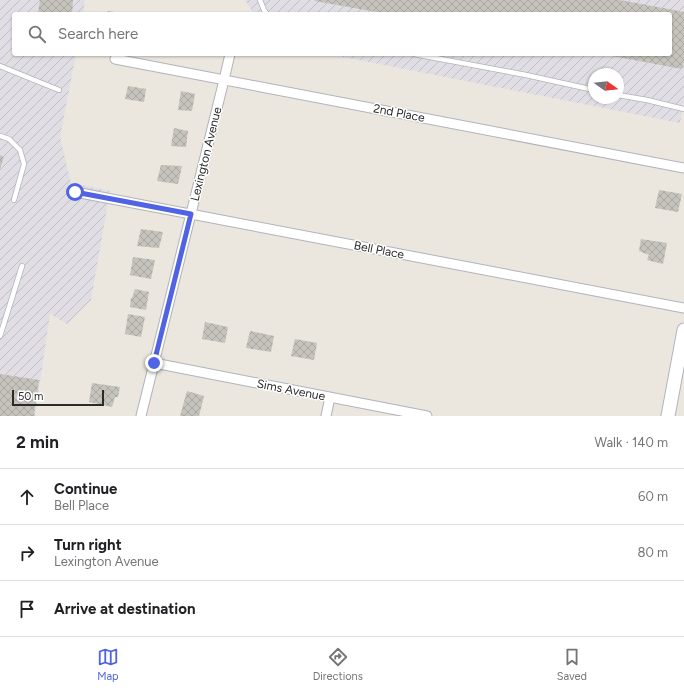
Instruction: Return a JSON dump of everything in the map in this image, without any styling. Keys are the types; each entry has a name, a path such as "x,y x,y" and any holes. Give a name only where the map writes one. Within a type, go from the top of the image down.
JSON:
{"street":[{"name":"Lexington Avenue","path":"141,416 230,56"},
{"name":"2nd Place","path":"115,59 684,168"},
{"name":"Bell Place","path":"75,192 684,308"},
{"path":"668,416 684,330"},
{"name":"Sims Avenue","path":"154,363 427,416"},
{"path":"326,416 330,397"}],"lane":[{"path":"260,0 266,12"},
{"path":"425,56 526,75 588,89"},
{"path":"0,66 59,90"},
{"path":"624,96 684,109"},
{"path":"0,136 9,140 20,150 24,164 14,200"},
{"path":"0,336 22,266"}],"shaded area":[{"path":"0,0 85,0 83,12 12,12 12,56 76,56 60,137 71,183 110,191 91,300 67,324 50,314 35,416 0,416"},
{"path":"245,0 684,0 684,100 680,123 338,56 672,56 672,12 253,12"}],"building":[{"path":"40,0 73,0 72,12 38,12"},
{"path":"620,0 684,12 684,61 682,69 612,56 672,56 672,12 376,12 315,1"},
{"path":"128,86 146,89 144,102 125,99"},
{"path":"181,91 195,94 192,111 178,110"},
{"path":"174,128 188,131 186,147 171,146"},
{"path":"0,155 4,157 0,169"},
{"path":"161,165 182,166 178,184 157,181"},
{"path":"659,190 682,194 678,212 655,208"},
{"path":"141,229 163,232 159,248 137,246"},
{"path":"641,239 667,243 663,264 647,260 649,255 639,251"},
{"path":"133,257 155,260 151,279 130,275"},
{"path":"135,289 149,292 146,310 130,307 131,298"},
{"path":"128,314 145,317 141,337 125,334"},
{"path":"205,322 228,327 225,343 202,339"},
{"path":"250,331 274,336 271,352 246,348"},
{"path":"295,339 317,343 314,360 291,356"},
{"path":"0,374 39,380 34,416 0,416"},
{"path":"92,383 120,387 118,397 115,397 112,407 89,402"},
{"path":"187,391 204,396 199,416 180,416"}],"route":[{"path":"75,192 191,214 154,363"}]}
